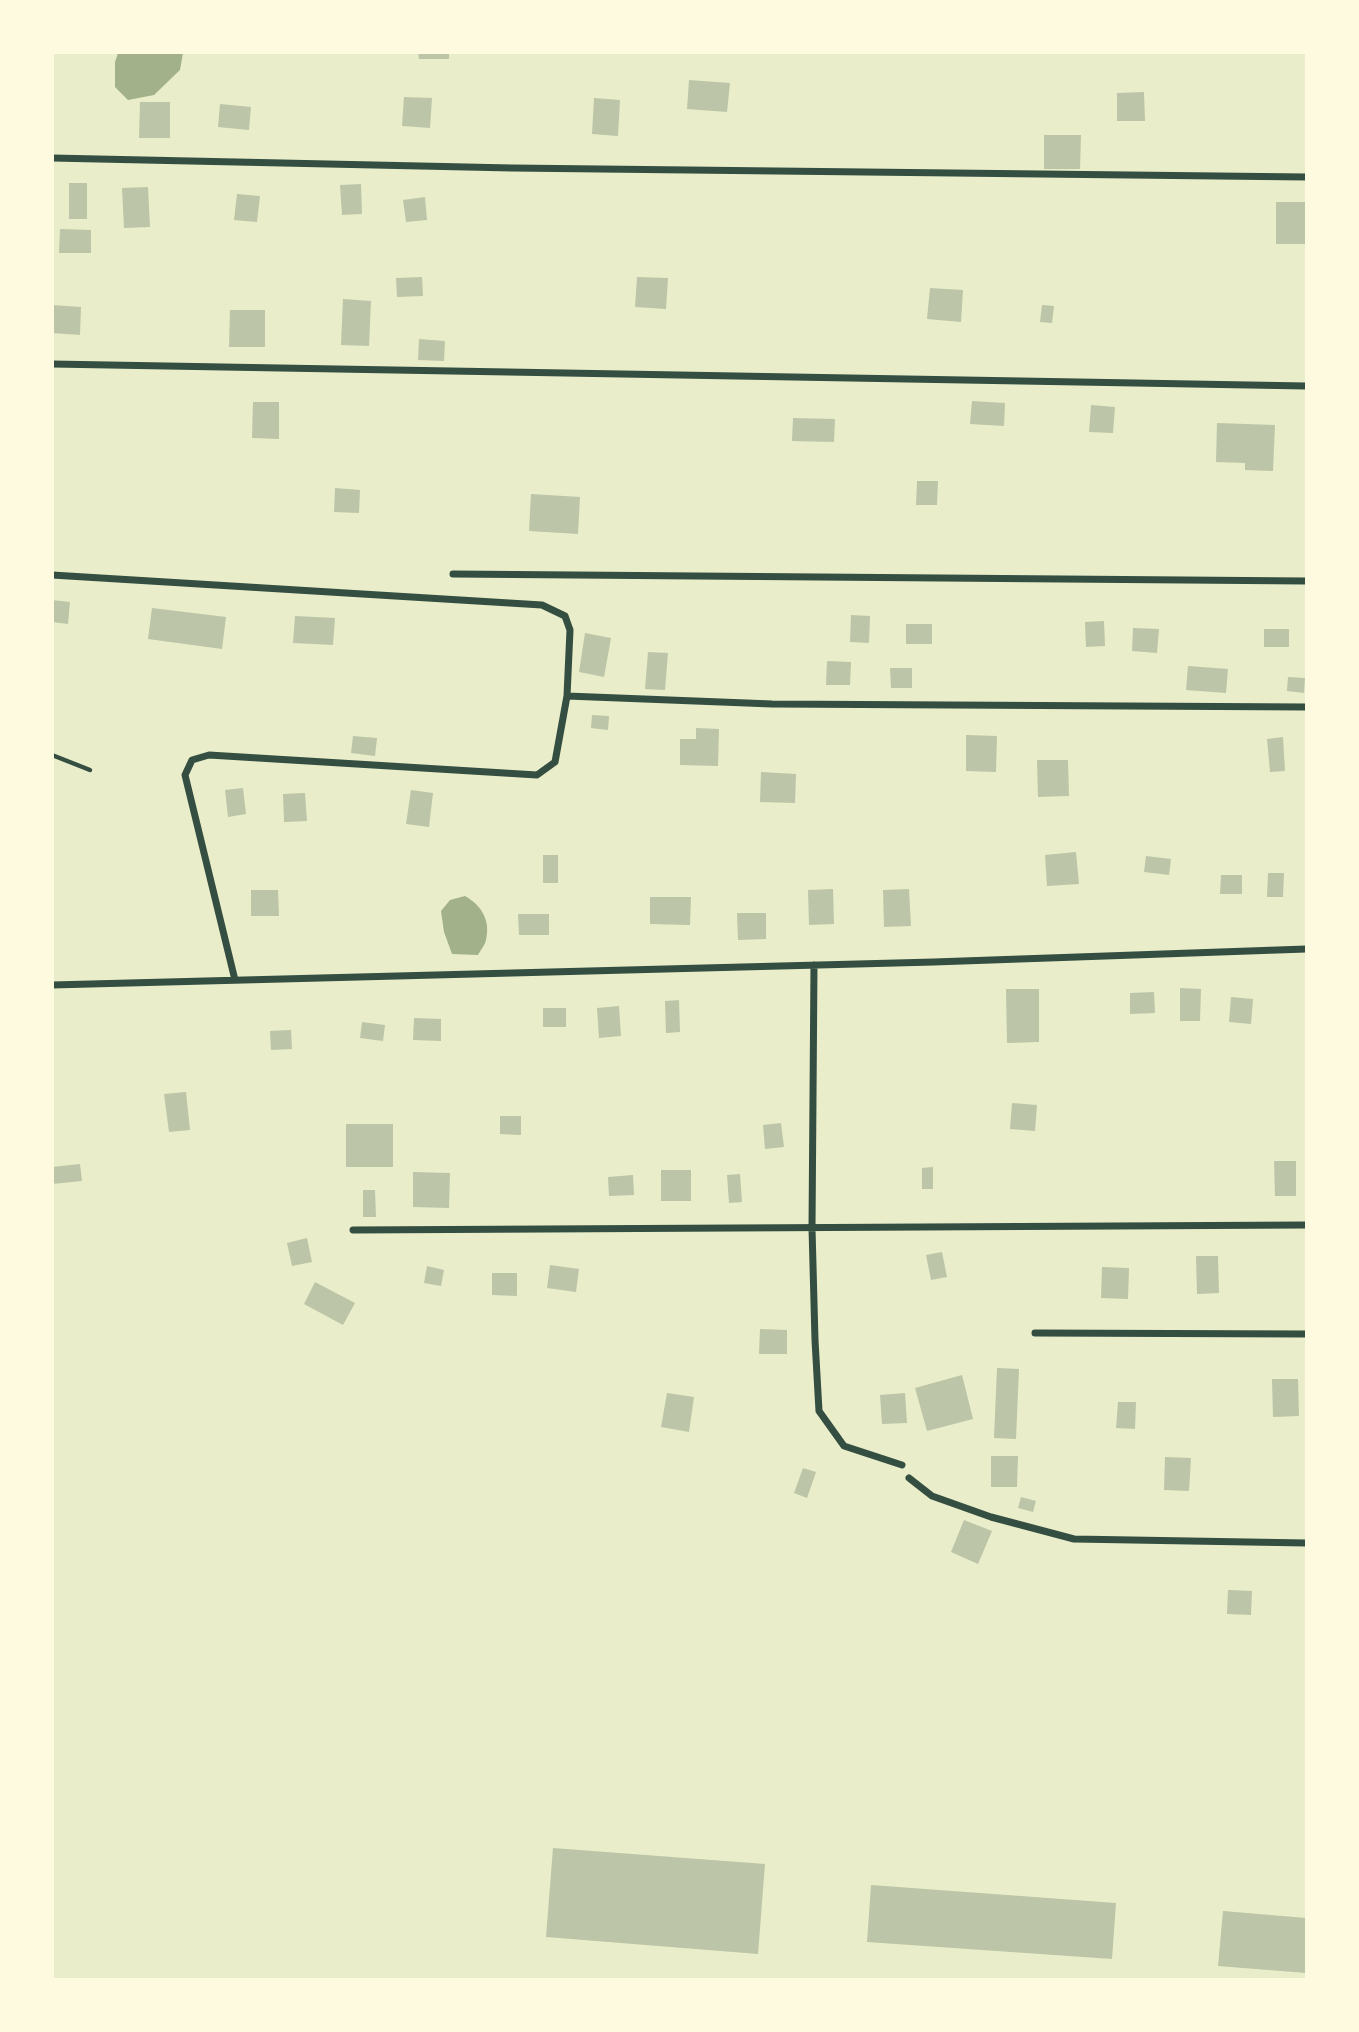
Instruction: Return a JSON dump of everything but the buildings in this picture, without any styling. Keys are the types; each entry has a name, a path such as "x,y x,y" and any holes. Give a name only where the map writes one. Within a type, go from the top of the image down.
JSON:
{"street":[{"path":"52,158 512,168 1307,177"},
{"path":"52,364 1307,386"},
{"path":"453,574 1307,581"},
{"path":"52,575 542,605 565,616 570,630 567,696 555,762 537,775 209,755 192,760 185,775 235,980"},
{"path":"567,696 772,704 1307,707"},
{"path":"52,985 814,965 1307,948"},
{"path":"814,965 812,1228 819,1411 844,1446 902,1465"},
{"path":"353,1230 1307,1225"},
{"path":"1035,1333 1307,1334"},
{"path":"909,1478 932,1496 990,1517 1074,1539 1307,1543"}],"lane":[{"path":"52,755 90,770"}],"shaded area":[{"path":"118,53 183,53 180,70 154,95 128,100 115,87 115,62"},
{"path":"465,896 476,904 486,920 486,940 478,955 452,954 444,932 441,911 450,900"}]}
